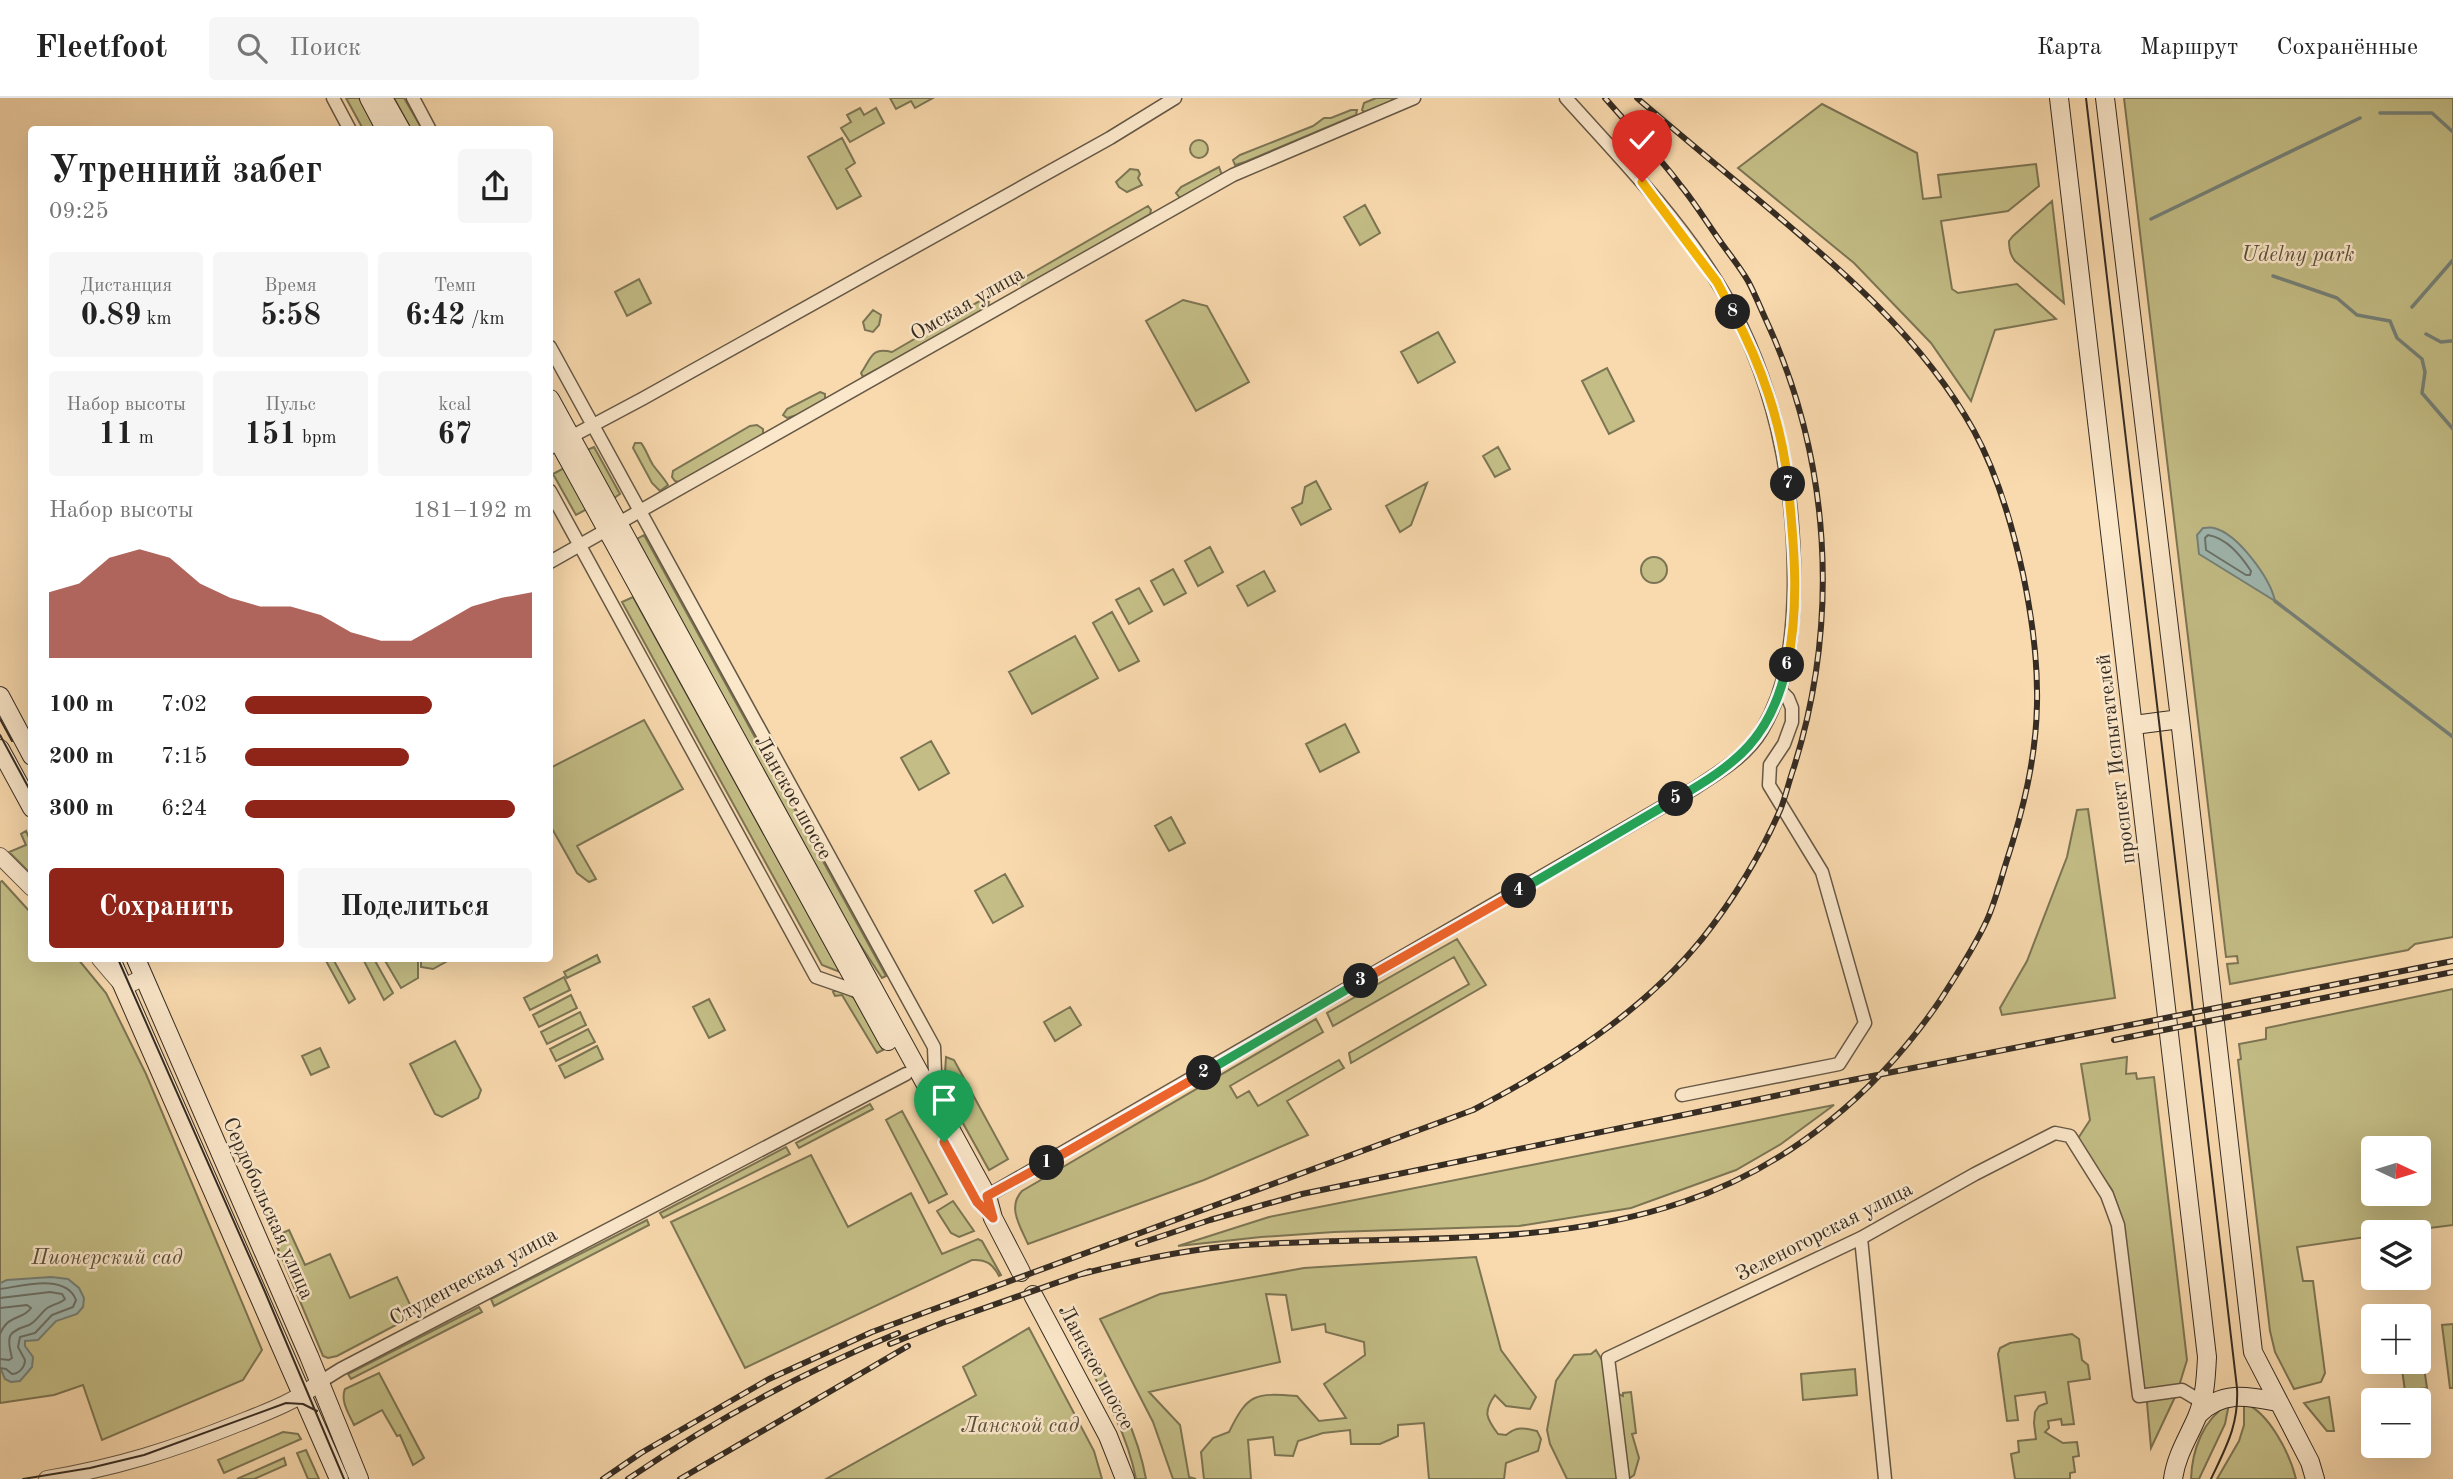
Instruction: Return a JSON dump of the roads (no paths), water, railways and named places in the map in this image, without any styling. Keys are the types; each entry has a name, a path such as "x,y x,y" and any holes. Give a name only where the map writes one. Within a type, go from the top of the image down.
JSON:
{"main road":[{"path":"369,98 384,126"},
{"path":"383,98 399,126"},
{"name":"проспект Испытателей","path":"2059,98 2207,1357 2200,1408"},
{"path":"2105,98 2253,1352 2315,1479"},
{"name":"Ланское шоссе","path":"553,414 559,443 613,528 936,1103 987,1196 993,1218 1021,1272"},
{"name":"Ланское шоссе","path":"613,528 906,1074 977,1202 993,1218"},
{"path":"0,696 28,744"},
{"path":"2134,725 2180,719"},
{"path":"2,752 28,801"},
{"path":"112,962 124,987"},
{"name":"Сердобольская улица","path":"137,962 320,1382 359,1479"},
{"name":"Сердобольская улица","path":"124,987 339,1479"},
{"name":"Ланское шоссе","path":"1033,1295 1108,1436 1119,1473"},
{"path":"2173,1479 2180,1451 2200,1408 2231,1396 2278,1402"}],"street":[{"path":"333,98 348,126"},
{"path":"412,98 428,126"},
{"path":"559,443 1098,144 1175,98"},
{"name":"Омская улица","path":"553,560 1233,175 1414,98"},
{"path":"987,1196 1695,788 1733,763 1761,732 1781,691 1793,609 1794,545 1787,473 1770,400 1748,340 1717,282 1653,194 1566,98"},
{"path":"553,353 934,1047 936,1103"},
{"path":"553,496 816,977 862,993"},
{"path":"1682,1095 1839,1064 1864,1023 1822,872 1769,785 1770,765 1784,744 1792,722 1792,708 1781,691"},
{"path":"1765,724 1777,732 1784,744"},
{"path":"2,752 28,746"},
{"path":"0,856 28,884"},
{"name":"Сердобольская улица","path":"103,962 124,987"},
{"path":"124,987 144,977"},
{"name":"Студенческая улица","path":"47,1479 104,1469 159,1454 268,1412 303,1394 341,1369 906,1074"},
{"name":"Зеленогорская улица","path":"1623,1479 1608,1358 1861,1238 2055,1133 2070,1136 2107,1195 2118,1225 2139,1396 2182,1390 2200,1408"},
{"path":"1861,1238 1885,1479"}],"water":[{"path":"2203,528 2223,532 2243,548 2260,569 2275,601 2199,554 2197,535"},
{"path":"51,1277 68,1279 79,1288 84,1298 83,1307 77,1314 56,1321 38,1340 25,1341 25,1346 33,1357 32,1367 20,1381 11,1382 5,1379 0,1367 0,1283 7,1280"}],"waterway":[{"path":"2380,113 2432,113 2453,132"},
{"path":"2151,219 2360,118"},
{"path":"2412,307 2453,260"},
{"path":"2273,276 2337,298 2357,315 2390,321 2397,338 2422,359 2425,372 2422,393 2453,429"},
{"path":"2426,334 2441,342 2451,341"},
{"path":"2275,601 2453,737"}],"tram line":[{"path":"2086,98 2237,1388 2234,1425 2211,1479"},
{"path":"0,719 12,741"},
{"path":"0,735 28,787"},
{"path":"119,962 344,1479"},
{"path":"23,1479 90,1468 144,1455 286,1403 303,1404 317,1411"}],"railway":[{"path":"603,1479 641,1453 769,1379 872,1332 1473,1110 1536,1075 1625,1014 1678,966 1713,924 1755,859 1781,808 1809,711 1818,655 1822,598 1822,541 1816,484 1788,373 1748,281 1691,199 1605,98"},
{"path":"1082,1274 1151,1258 1221,1247 1513,1235 1571,1228 1628,1218 1722,1187 1795,1146 1860,1095 1889,1065 1941,999 1987,920 2023,804 2034,745 2037,704 2032,622 2026,590 2009,518 1990,465 1974,431 1953,397 1930,366 1878,307 1821,253 1637,98"},
{"path":"1138,1244 1302,1194 1837,1083 2453,961"},
{"path":"2114,1040 2453,972"},
{"path":"890,1344 1090,1271"},
{"path":"628,1479 759,1399 898,1333"},
{"path":"680,1479 908,1346"}],"park label":[{"name":"Udelny park","path":"2298,254"},
{"name":"Пионерский сад","path":"107,1257"},
{"name":"Ланской сад","path":"1020,1425"}]}
